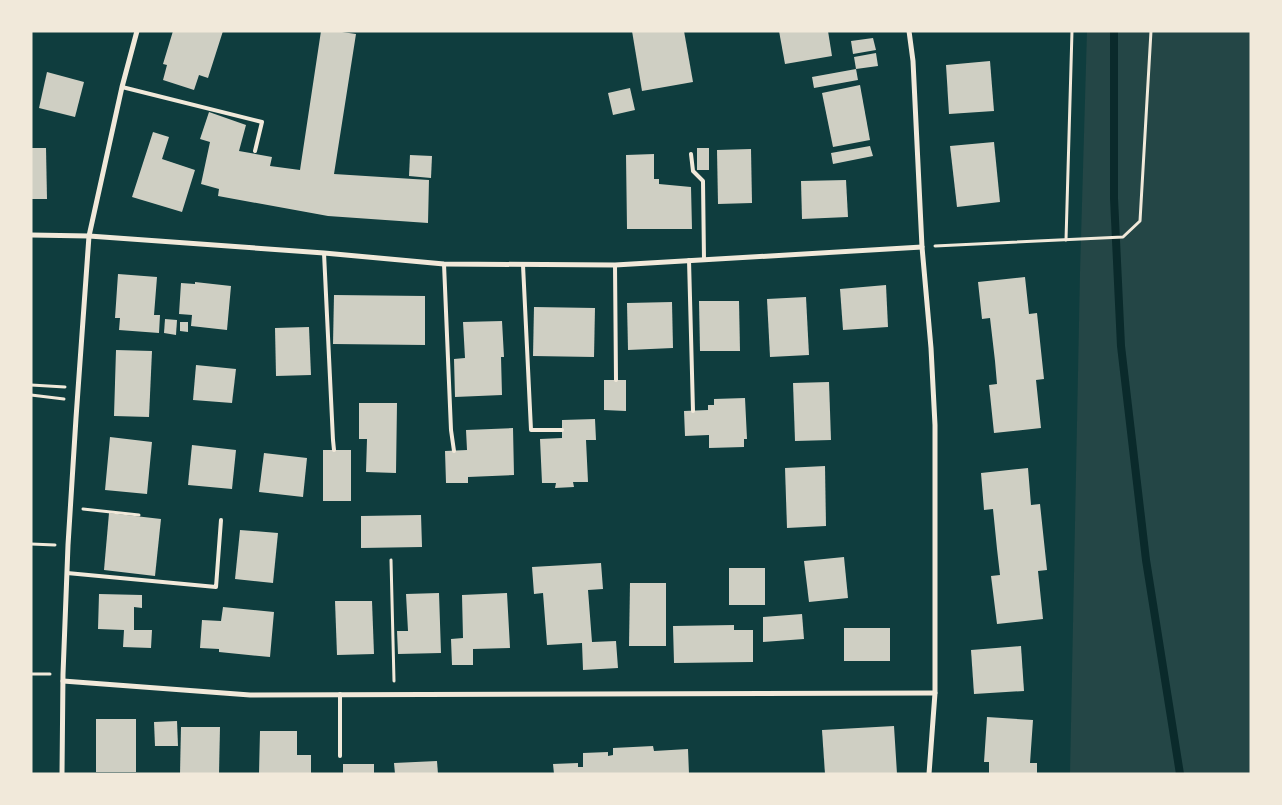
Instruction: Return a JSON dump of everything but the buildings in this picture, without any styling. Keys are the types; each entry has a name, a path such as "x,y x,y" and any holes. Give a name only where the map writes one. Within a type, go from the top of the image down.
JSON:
{"street":[{"path":"62,774 68,544 89,236 136,31"},
{"path":"908,31 913,61 922,247 931,348 935,425 935,692 929,774"},
{"path":"31,235 89,236 324,253 444,264 615,266 922,247"},
{"path":"63,681 250,695 935,692"}],"lane":[{"path":"122,87 262,122 255,152"},
{"path":"691,154 693,171 703,181 704,260"},
{"path":"324,253 334,450"},
{"path":"689,260 692,411"},
{"path":"444,264 454,451"},
{"path":"523,265 531,430 562,430"},
{"path":"615,266 616,380"},
{"path":"67,573 216,587 221,520"},
{"path":"340,694 340,756"}],"path":[{"path":"1066,240 1072,31"},
{"path":"922,247 1123,237 1140,221 1151,31"},
{"path":"31,385 78,388"},
{"path":"31,395 77,400"},
{"path":"70,508 139,515"},
{"path":"31,544 68,544"},
{"path":"391,560 394,694"}],"shaded area":[{"path":"1087,31 1251,31 1251,774 1070,774"}],"waterway":[{"path":"1114,31 1114,198 1121,346 1146,560 1180,774"}]}
